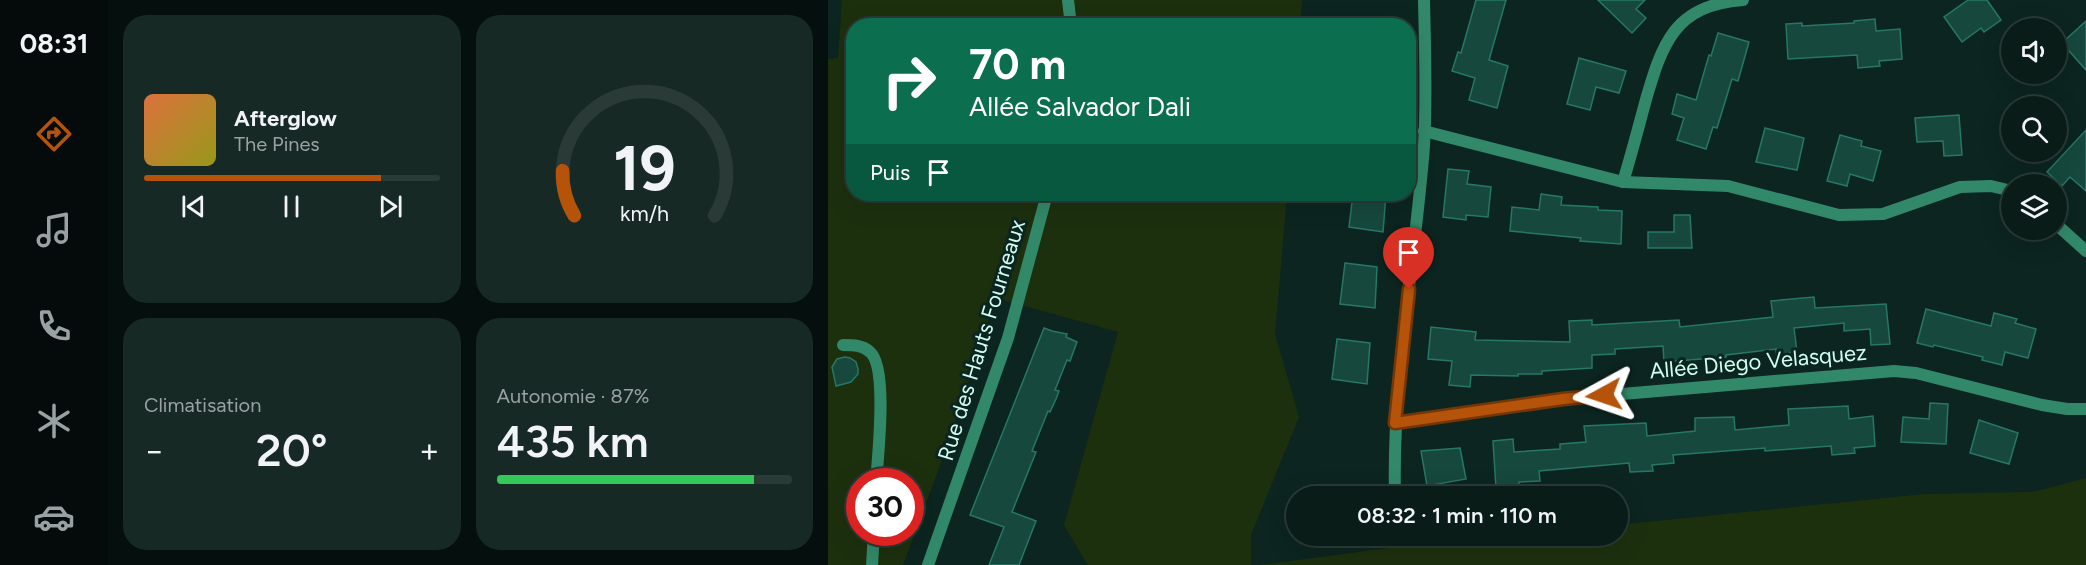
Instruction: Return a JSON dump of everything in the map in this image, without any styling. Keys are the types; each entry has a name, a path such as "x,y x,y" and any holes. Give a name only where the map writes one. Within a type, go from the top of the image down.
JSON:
{"street":[{"path":"1068,0 1070,18"},
{"path":"1395,486 1395,423 1424,131 1424,0"},
{"path":"1623,182 1655,69 1669,38 1684,22 1704,9 1723,2 1743,0"},
{"path":"1424,131 1623,182 1728,186 1827,213 1860,216 1894,211 1960,187 1991,186 2001,188"},
{"name":"Rue des Hauts Fourneaux","path":"928,565 1008,338 1045,201"},
{"path":"2067,234 2086,251"},
{"path":"843,345 861,346 869,351 874,356 880,371 877,468"},
{"name":"Allée Diego Velasquez","path":"1395,423 1563,399 1894,371 1916,373 2055,408 2086,409"},
{"path":"872,565 873,546"}],"green space":[{"path":"842,0 1302,0 1301,18 846,18 846,201 1286,201 1275,334 1299,417 1251,535 1251,565 1088,565 1064,525 1118,332 996,298 949,441 924,508 924,468 846,468 846,546 910,546 903,565 828,565 828,59 838,58"},
{"path":"2086,478 2086,565 1260,565 1403,546 1628,546 1628,524 1925,494 2033,492"}],"building":[{"path":"1476,0 1506,0 1489,60 1508,66 1497,108 1469,100 1475,78 1452,71 1458,52 1461,53"},
{"path":"1598,0 1645,0 1636,9 1646,18 1632,33"},
{"path":"1968,0 1987,0 2001,20 1984,32 1981,28 1962,42 1944,17"},
{"path":"1875,19 1876,31 1900,29 1902,59 1879,61 1880,66 1858,68 1857,55 1788,59 1786,24 1802,23 1802,26 1854,23 1854,21"},
{"path":"2086,21 2086,70 2067,49 2067,38"},
{"path":"1718,33 1749,42 1738,81 1732,79 1717,128 1713,127 1706,149 1677,140 1684,118 1672,114 1677,94 1696,100"},
{"path":"1579,58 1626,71 1619,93 1596,87 1590,110 1567,104"},
{"path":"1959,115 1962,155 1944,156 1943,141 1917,142 1915,118"},
{"path":"1765,128 1804,138 1797,170 1756,162"},
{"path":"2086,130 2086,191 2070,177 2067,180 2067,174 2047,172 2056,162 2067,162 2067,150"},
{"path":"1840,135 1862,141 1861,146 1881,151 1873,181 1850,174 1847,186 1827,181"},
{"path":"1448,169 1469,171 1467,184 1491,187 1488,217 1466,215 1466,220 1443,217"},
{"path":"1541,194 1562,197 1561,205 1622,211 1621,244 1510,231 1512,207 1539,210"},
{"path":"1352,201 1385,201 1383,232 1349,227"},
{"path":"1674,215 1690,215 1692,248 1648,248 1648,232 1674,232"},
{"path":"1345,263 1377,267 1375,308 1340,304"},
{"path":"1814,297 1815,308 1886,304 1890,344 1871,345 1870,329 1844,331 1844,323 1794,328 1797,352 1776,354 1776,349 1726,355 1726,357 1664,362 1663,346 1615,349 1615,354 1592,355 1592,368 1542,371 1542,374 1518,374 1518,376 1471,375 1470,387 1449,385 1452,361 1428,359 1431,327 1476,332 1475,340 1570,342 1569,321 1592,320 1592,325 1679,320 1680,327 1773,317 1771,301"},
{"path":"1926,309 1991,326 1994,313 2017,319 2015,323 2036,329 2028,358 2005,352 2002,365 1982,360 1983,357 1917,343"},
{"path":"1044,328 1067,334 1066,337 1077,342 1055,390 1059,391 1050,412 1048,411 1032,451 1036,452 1012,512 1036,521 1019,565 989,565 1004,527 970,515"},
{"path":"1337,339 1370,343 1367,384 1332,379"},
{"path":"845,357 856,362 858,374 851,382 836,386 832,367 837,359"},
{"path":"1930,403 1948,404 1946,444 1901,442 1903,417 1929,419"},
{"path":"1848,406 1849,419 1873,416 1875,446 1854,448 1855,453 1832,455 1831,446 1673,455 1674,463 1652,465 1653,471 1630,472 1629,463 1539,471 1540,481 1519,482 1519,486 1496,486 1493,441 1513,439 1514,452 1560,449 1560,444 1586,442 1584,426 1646,423 1647,436 1695,431 1695,418 1734,417 1735,430 1789,425 1788,409"},
{"path":"1979,420 2018,433 2009,464 1970,453"},
{"path":"1460,448 1466,479 1427,486 1421,451"}],"route":[{"path":"1409,289 1395,423 1604,395"}]}
